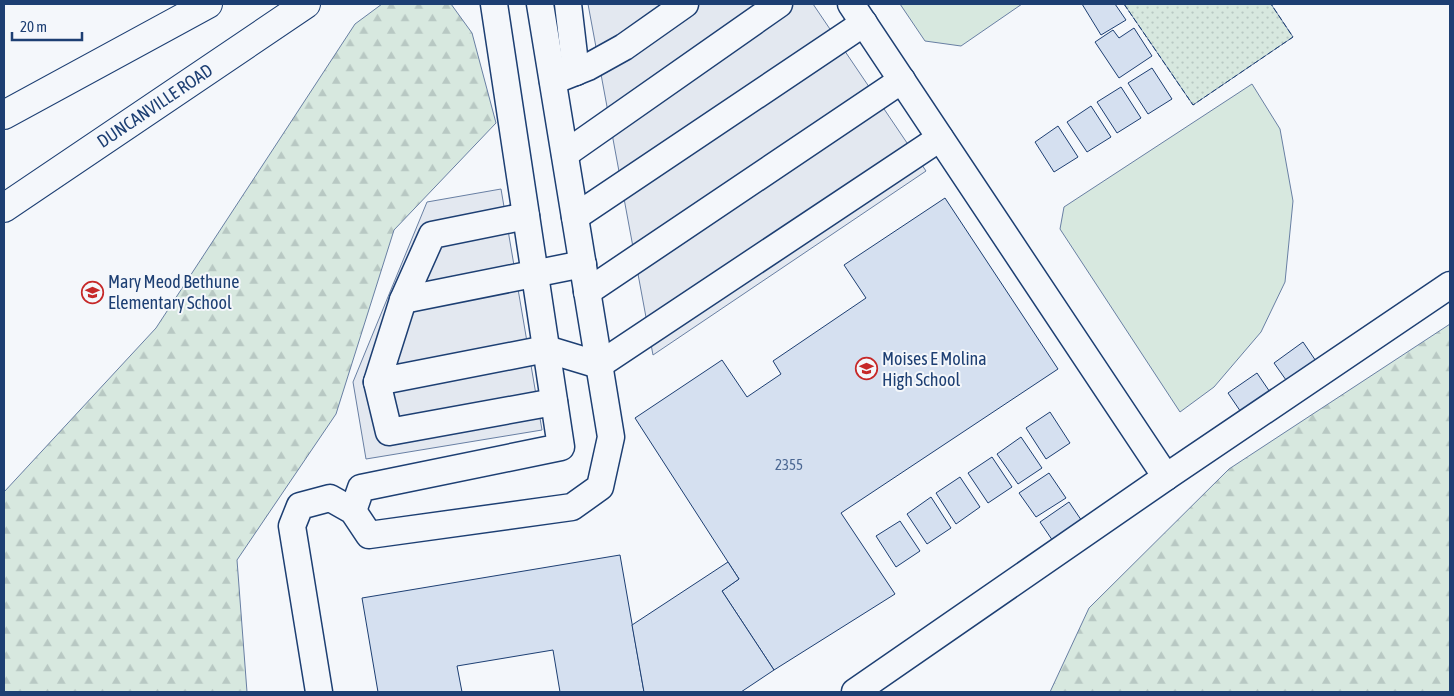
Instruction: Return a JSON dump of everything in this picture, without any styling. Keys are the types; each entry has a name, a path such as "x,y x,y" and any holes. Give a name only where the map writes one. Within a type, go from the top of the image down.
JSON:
{"main road":[{"path":"4,115 208,4"},
{"name":"DUNCANVILLE ROAD","path":"4,208 306,4"}],"lane":[{"path":"353,511 361,488 561,447 494,4"},
{"path":"319,692 292,526 300,506 330,498 353,511 369,535 572,507 600,486 611,437 540,4"},
{"path":"568,4 576,72"},
{"path":"553,81 576,72 624,47 685,4"},
{"path":"565,154 779,4"},
{"path":"575,217 857,14 1166,477"},
{"path":"587,292 902,80"},
{"path":"599,365 940,138"},
{"path":"526,216 432,235 403,300 377,382 389,432 554,402"},
{"path":"403,300 534,272 583,264"},
{"path":"855,692 1166,477 1450,285"},
{"path":"377,382 546,349 599,365"}],"green space":[{"path":"382,4 451,4 472,33 496,123 394,230 336,414 237,560 247,692 4,692 4,492 156,328 355,24"},
{"path":"900,4 1022,4 961,46 925,41"},
{"path":"1124,4 1271,4 1293,37 1193,105"},
{"path":"1252,84 1280,129 1293,201 1285,282 1261,332 1214,387 1180,412 1060,229 1064,207"},
{"path":"1450,324 1450,692 1050,692 1089,608 1229,469"}],"shaded area":[{"path":"588,4 813,4 926,171 653,355"},
{"path":"501,189 542,430 366,459 353,382 427,202"}],"building":[{"path":"1082,4 1115,4 1126,20 1101,35"},
{"path":"1134,28 1152,56 1119,78 1095,42 1113,30 1119,38"},
{"path":"1152,68 1172,99 1148,114 1128,83"},
{"path":"1121,87 1141,118 1117,133 1097,102"},
{"path":"1091,106 1111,137 1087,152 1067,122"},
{"path":"1058,126 1078,157 1054,172 1035,142"},
{"path":"945,198 1058,369 841,513 895,594 774,670 722,591 739,579 635,418 722,360 747,397 781,374 773,361 866,298 844,265"},
{"path":"1303,342 1320,367 1291,387 1274,363"},
{"path":"1257,373 1274,398 1245,418 1228,393"},
{"path":"1050,412 1070,443 1046,459 1026,428"},
{"path":"1021,437 1042,468 1018,484 997,454"},
{"path":"992,457 1012,487 988,503 968,473"},
{"path":"1049,473 1066,498 1036,517 1019,493"},
{"path":"960,477 980,507 956,524 936,493"},
{"path":"931,497 951,528 927,544 907,514"},
{"path":"1069,502 1086,527 1057,547 1040,522"},
{"path":"900,521 920,551 896,567 876,536"},
{"path":"620,555 644,692 560,692 553,650 457,666 462,692 378,692 362,598"},
{"path":"728,562 739,579 722,591 774,670 741,692 644,692 632,625"}],"fence":[{"path":"1124,4 1193,105 1293,37 1271,4"}],"place":[{"name":"Mary Meod Bethune Elementary School","path":"92,292"},
{"name":"Moises E Molina High School","path":"866,369"}]}
